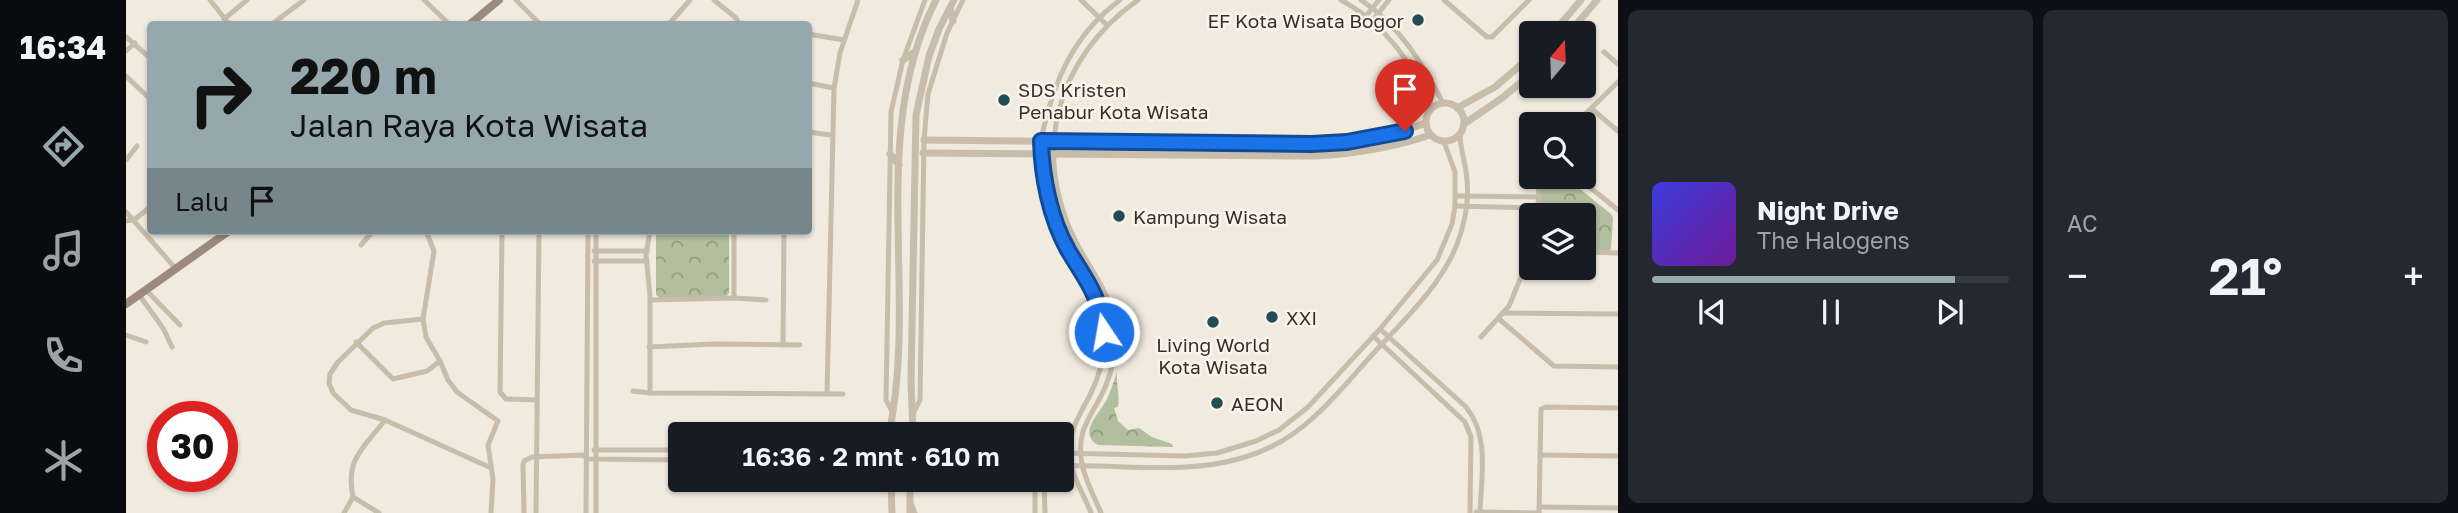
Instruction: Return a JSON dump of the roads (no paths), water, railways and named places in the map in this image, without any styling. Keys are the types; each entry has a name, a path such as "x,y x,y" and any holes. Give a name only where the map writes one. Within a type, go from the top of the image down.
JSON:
{"main road":[{"path":"474,21 499,0"},
{"path":"126,304 223,235"}],"street":[{"path":"210,0 225,21"},
{"path":"227,21 247,0"},
{"path":"276,21 304,0"},
{"path":"424,0 446,21"},
{"path":"516,0 537,21"},
{"path":"672,21 690,0"},
{"path":"714,0 737,21"},
{"path":"827,394 834,88 844,40 858,0"},
{"path":"893,414 886,400 891,112 903,60 925,0"},
{"path":"892,422 898,321 901,113 915,52 936,0"},
{"path":"914,412 920,400 924,139 932,80 963,0"},
{"path":"1081,0 1107,25"},
{"path":"1074,424 1100,369 1104,332 1102,313 1096,295 1059,229 1045,183 1041,141 1063,66 1099,17 1120,0"},
{"path":"1101,513 1082,466 1082,435 1085,422 1099,400 1111,371 1114,353 1113,316 1104,288 1077,244 1059,204 1054,141 1059,107 1069,78 1080,58 1107,25 1139,0"},
{"path":"1341,0 1366,16 1397,46 1410,64 1433,108"},
{"path":"1074,466 1185,467 1219,464 1264,450 1284,440 1315,416 1388,337 1448,265 1463,228 1466,206 1460,134 1464,118 1457,108 1443,103 1418,56 1379,13 1361,0"},
{"path":"1366,16 1379,0"},
{"path":"1372,21 1390,0"},
{"path":"1444,0 1487,37 1496,35 1525,2"},
{"path":"1563,21 1581,0"},
{"path":"1579,21 1597,0"},
{"path":"952,4 953,21"},
{"path":"913,422 911,380 916,115 929,56 952,4"},
{"path":"812,35 844,40"},
{"path":"126,37 147,55"},
{"path":"126,51 135,43"},
{"path":"903,60 915,52"},
{"path":"1604,52 1618,64"},
{"path":"1457,108 1495,87 1519,66"},
{"path":"126,76 147,96"},
{"path":"1589,112 1618,82"},
{"path":"1464,124 1519,83"},
{"path":"812,84 834,88"},
{"path":"924,139 1347,142 1405,131 1426,122 1433,108 1443,103"},
{"path":"1592,109 1618,131"},
{"path":"1426,122 1430,135"},
{"path":"812,133 831,135"},
{"path":"1444,142 1460,134"},
{"path":"923,153 1348,155 1430,135 1444,142 1455,172 1456,196 1452,224 1437,260 1380,329 1308,407 1279,430 1248,444 1217,453 1185,456 1074,452"},
{"path":"1253,143 1253,155"},
{"path":"126,160 138,146"},
{"path":"890,155 899,165"},
{"path":"1538,203 1539,189"},
{"path":"1592,189 1618,210"},
{"path":"1456,196 1539,197"},
{"path":"1455,206 1519,210"},
{"path":"126,221 134,219 147,209"},
{"path":"126,212 147,234"},
{"path":"147,235 176,269"},
{"path":"361,246 370,235"},
{"path":"428,235 434,251 423,319 426,337 448,380 457,391 498,421 488,445 489,467 493,480 491,513"},
{"path":"502,235 500,392 506,399 537,400"},
{"path":"536,513 539,235"},
{"path":"586,513 588,235"},
{"path":"596,235 596,513"},
{"path":"649,235 647,261 650,300 650,393"},
{"path":"734,235 734,298"},
{"path":"783,345 784,235"},
{"path":"588,251 647,251"},
{"path":"1596,252 1618,253"},
{"path":"588,261 647,261"},
{"path":"1481,337 1499,319 1521,280"},
{"path":"143,293 180,325"},
{"path":"143,293 173,347"},
{"path":"650,300 766,300"},
{"path":"1503,313 1618,314"},
{"path":"423,319 384,323 373,328 338,362 330,374 329,383 334,393 351,410 385,420 489,467"},
{"path":"1499,319 1554,366 1618,367"},
{"path":"1380,329 1475,417 1481,436 1480,512"},
{"path":"126,335 146,342"},
{"path":"1373,336 1465,422 1471,437 1470,512 1618,508"},
{"path":"356,342 393,379 427,371 440,360"},
{"path":"649,348 714,344 800,345"},
{"path":"633,391 844,394"},
{"path":"1539,511 1541,409 1618,408"},
{"path":"344,513 353,497 351,472 356,456 385,420"},
{"path":"586,455 596,450 668,450"},
{"path":"524,513 523,465 527,459 536,456 586,455 596,459 668,460"},
{"path":"1540,455 1618,456"},
{"path":"1074,473 1091,513"},
{"path":"889,492 891,512"},
{"path":"910,492 913,513"},
{"path":"1035,492 1035,513"},
{"path":"1044,492 1045,513"},
{"path":"353,497 379,513"}],"place":[{"name":"EF Kota Wisata Bogor","path":"1418,20"},
{"name":"SDS Kristen Penabur Kota Wisata","path":"1004,100"},
{"name":"Kampung Wisata","path":"1119,216"},
{"name":"XXI","path":"1272,317"},
{"name":"Living World Kota Wisata","path":"1213,322"},
{"name":"AEON","path":"1217,403"}]}
